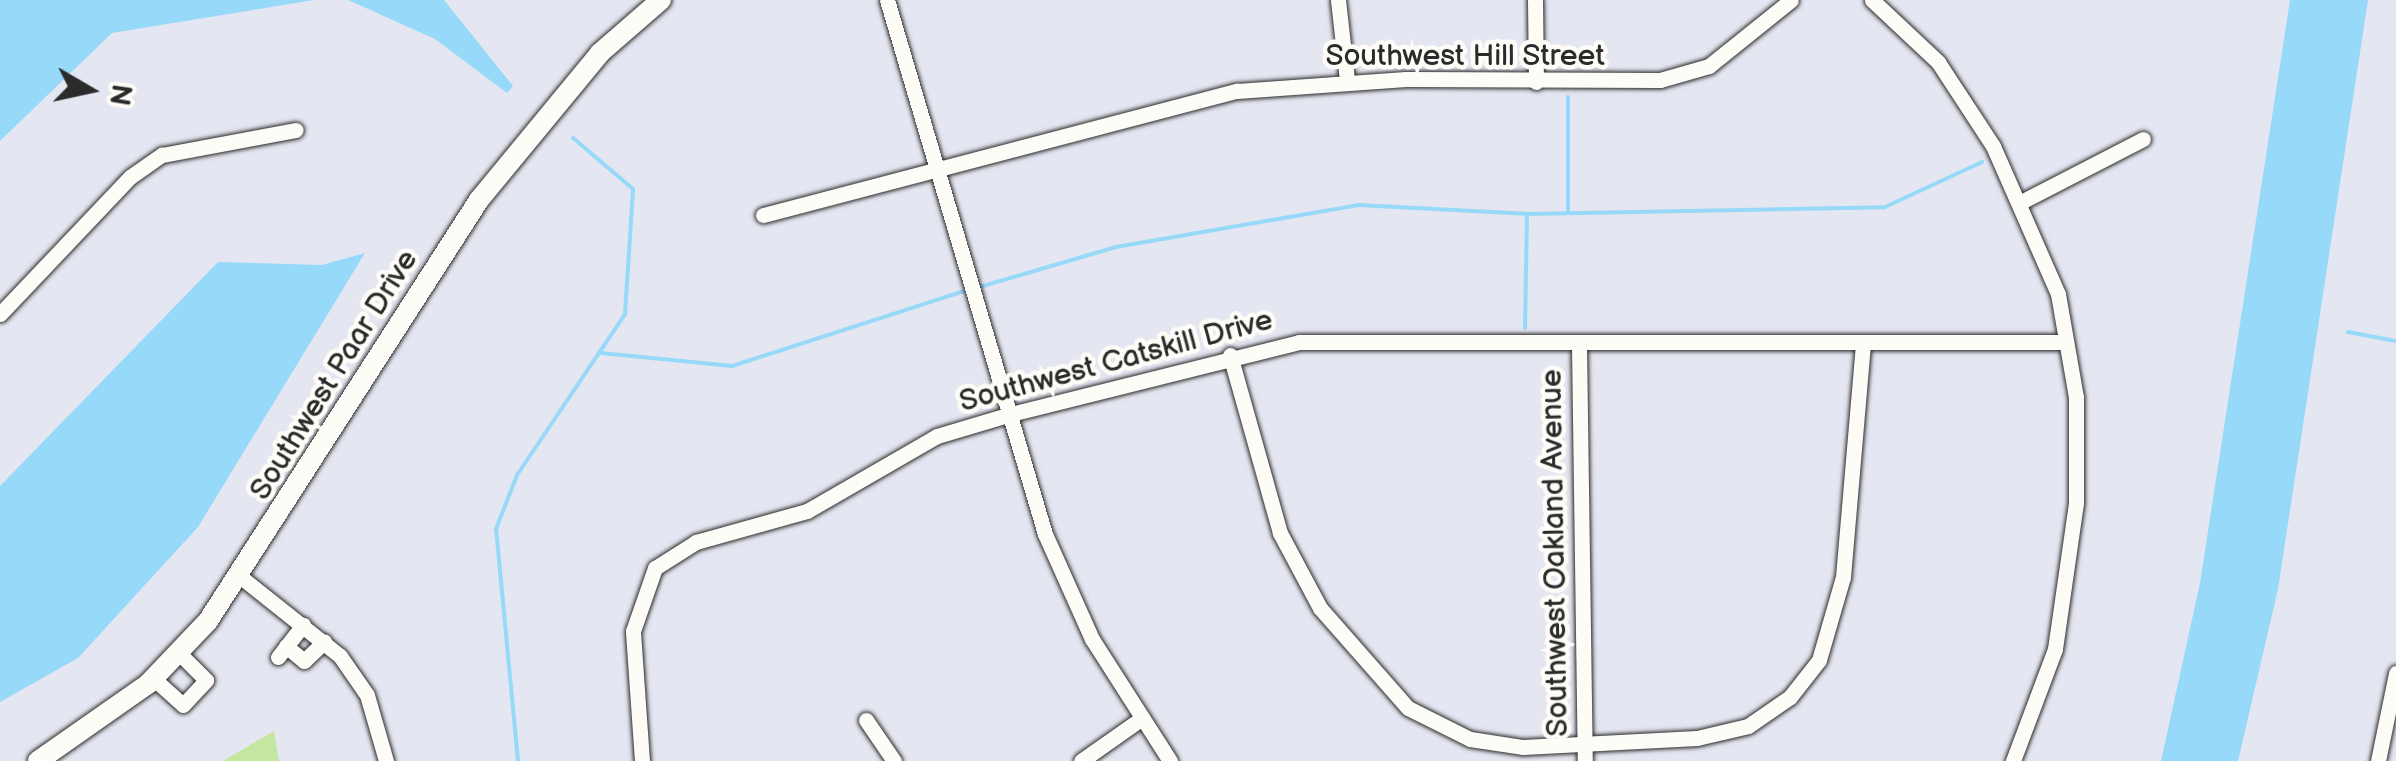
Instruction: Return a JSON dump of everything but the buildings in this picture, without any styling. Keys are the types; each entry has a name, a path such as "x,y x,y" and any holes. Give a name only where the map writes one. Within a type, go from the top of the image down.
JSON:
{"street":[{"name":"Southwest Paar Drive","path":"38,761 64,755 153,678 242,578 479,200 600,53 661,0"},
{"path":"887,0 942,164 1011,414 1064,586 1170,761"},
{"path":"1338,0 1347,80"},
{"path":"1535,0 1536,82"},
{"name":"Southwest Hill Street","path":"764,216 1145,109 1347,80 1660,80 1709,66 1791,0"},
{"path":"1872,0 1938,62 2023,201 2058,294 2076,396 2076,503 2055,649 2013,761"},
{"path":"0,314 130,177 162,155 210,139 296,130"},
{"path":"2023,201 2143,138"},
{"name":"Southwest Catskill Drive","path":"642,761 633,631 655,568 696,542 807,511 937,436 1011,414 1230,354 1382,338 1580,345 2064,342"},
{"name":"Southwest Oakland Avenue","path":"1580,345 1585,754"},
{"path":"1230,354 1280,532 1320,608 1364,662 1408,708 1470,739 1585,754 1748,726 1790,697 1819,660 1854,520 1863,346"},
{"path":"242,578 324,642 367,694 386,761"},
{"path":"303,625 282,652 304,662 324,642"},
{"path":"153,678 183,705 206,680 178,652"},
{"path":"2378,761 2396,673"},
{"path":"1080,761 1142,718"},
{"path":"866,720 894,761"}],"green space":[{"path":"274,731 279,761 223,761"}],"water":[{"path":"0,0 314,0 112,33 0,141"},
{"path":"348,0 444,0 513,86 507,93 435,39"},
{"path":"2290,0 2368,0 2278,589 2238,761 2161,761 2200,583"},
{"path":"365,253 198,527 78,658 0,702 0,486 218,262 322,265"}],"waterway":[{"path":"1568,97 1568,212"},
{"path":"518,761 496,529 517,475 625,314 633,189 573,138"},
{"path":"976,288 1116,247 1358,205 1527,214 1885,207 1982,162"},
{"path":"1525,328 1527,214"},
{"path":"601,353 732,366 967,290"},
{"path":"2348,332 2396,341"}]}
